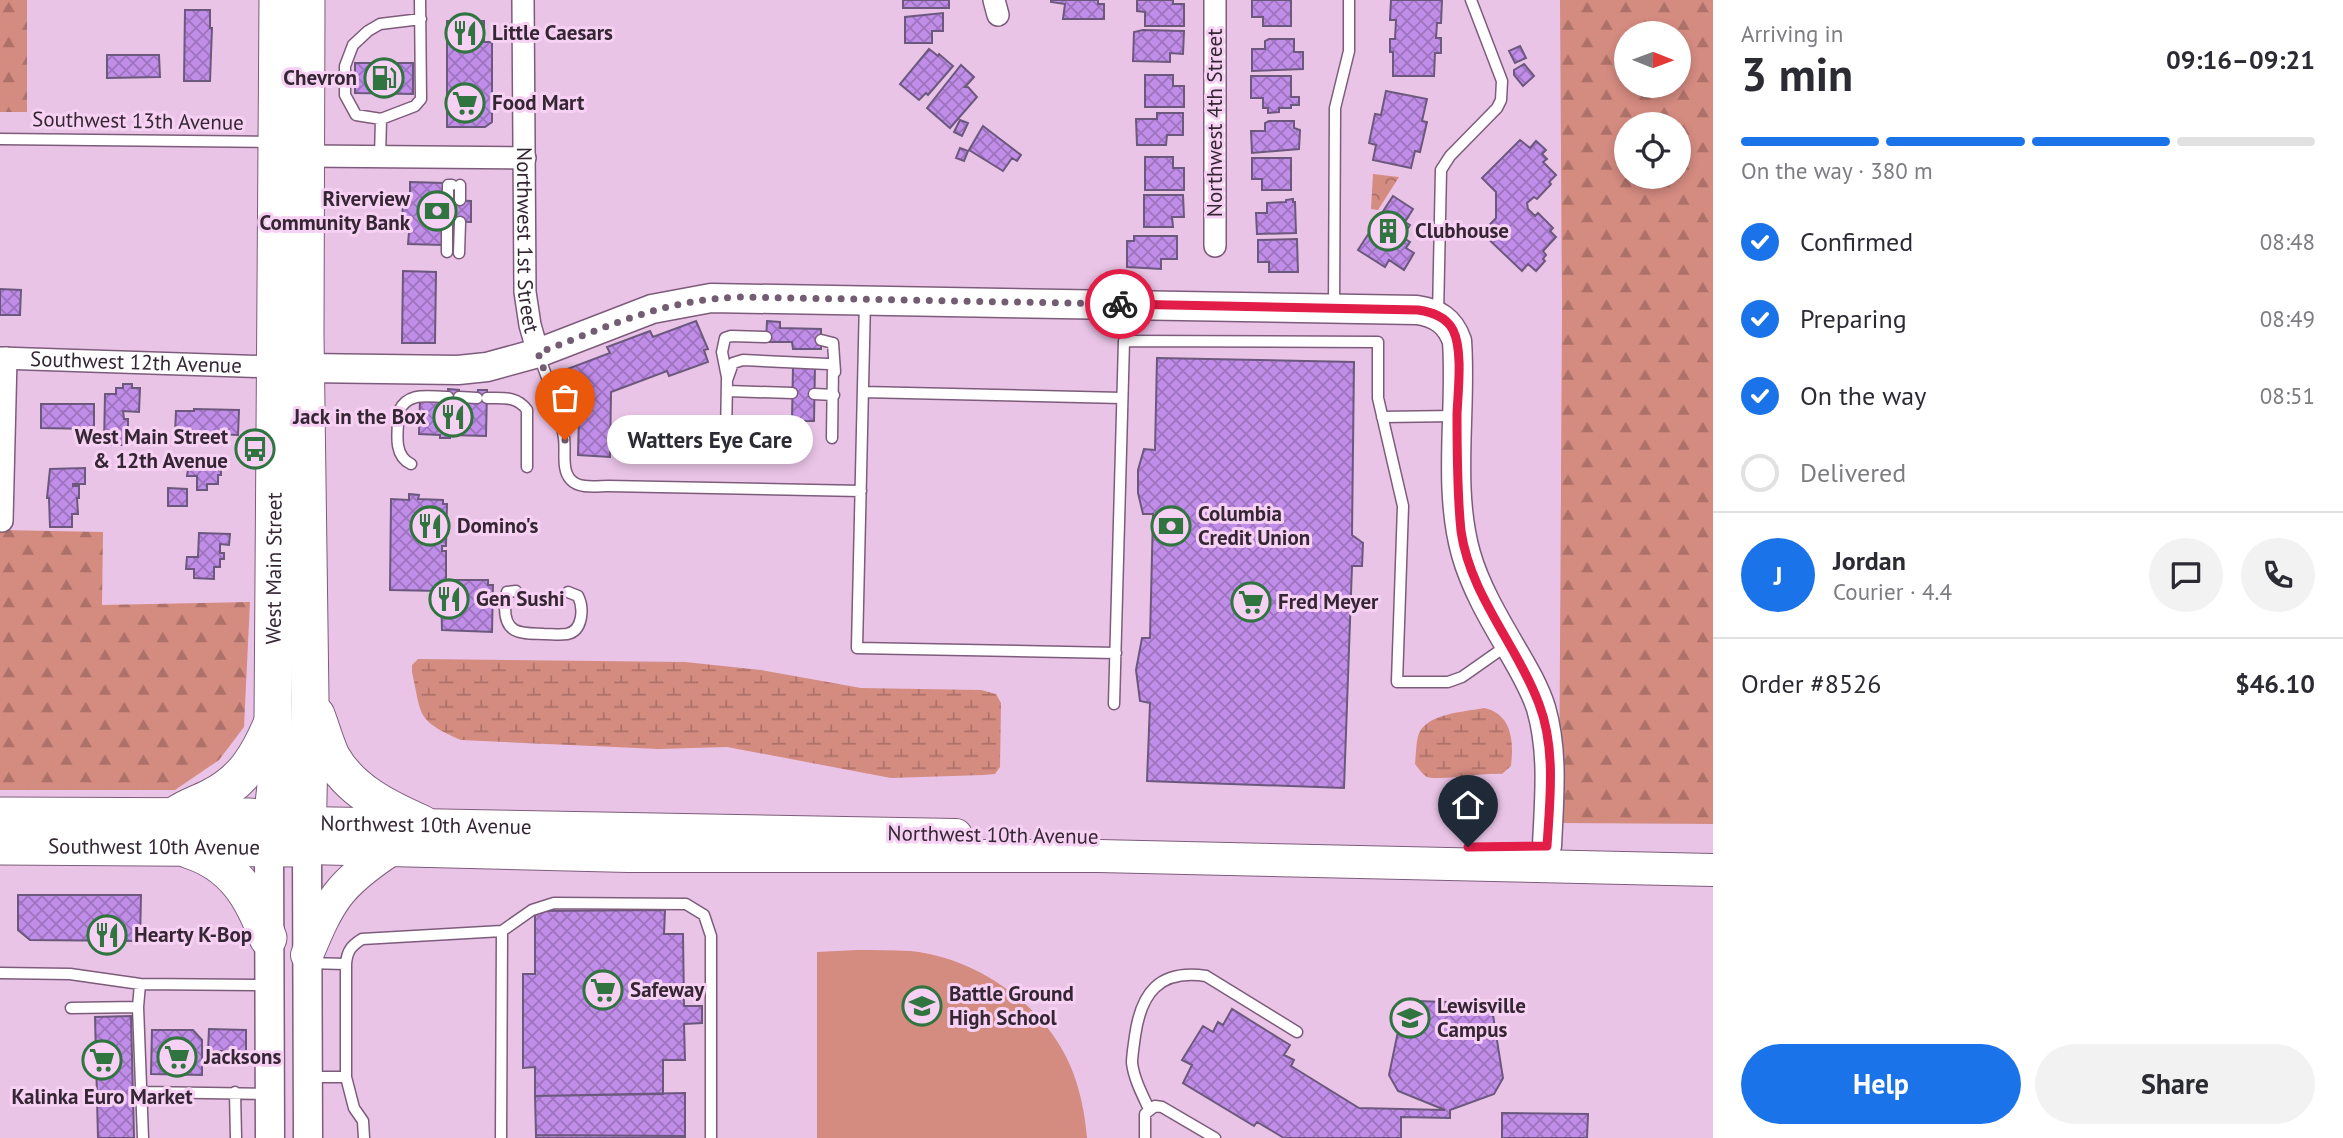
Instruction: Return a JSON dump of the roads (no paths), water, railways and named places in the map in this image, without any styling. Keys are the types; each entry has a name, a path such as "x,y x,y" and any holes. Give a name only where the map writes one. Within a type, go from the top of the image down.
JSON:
{"highway":[{"name":"West Main Street","path":"278,0 291,149 290,368 273,720 276,771 289,835"},
{"name":"West Main Street","path":"291,149 306,0"},
{"name":"West Main Street","path":"289,835 310,699 290,368"},
{"path":"310,699 331,756 348,779 393,811 422,824"},
{"path":"268,938 258,911 242,884 224,867 177,833 191,804 209,799 239,779 251,767 273,720"},
{"name":"Southwest 10th Avenue","path":"0,816 177,833"},
{"name":"Southwest 10th Avenue","path":"0,846 177,833 248,817 289,835"}],"main road":[{"name":"Northwest 10th Avenue","path":"289,835 422,824 1493,848 1547,846 1713,849"},
{"name":"Northwest 10th Avenue","path":"289,835 389,851 641,856 1099,856 1713,870"},
{"path":"307,959 326,909 342,887 361,869 389,851"}],"street":[{"name":"Northwest 1st Street","path":"523,0 526,292 530,325 538,353"},
{"name":"Northwest 4th Street","path":"1215,0 1215,246"},
{"path":"291,149 380,157 525,158"},
{"path":"290,368 458,370 487,367 538,353 628,317 711,298 1418,310 1438,315 1448,323 1457,341 1458,496 1466,554 1492,615 1525,672 1540,706 1548,741 1550,781 1547,846"},
{"path":"2,521 3,358"},
{"name":"Southwest 12th Avenue","path":"3,358 290,368"},
{"name":"West Main Street","path":"270,1138 268,938 289,835"},
{"name":"West Main Street","path":"289,835 307,959 308,1138"}],"lane":[{"path":"420,0 421,19 421,99 415,106 381,119 356,115 345,95 345,66 353,44 380,24 421,19"},
{"path":"1334,309 1335,108 1349,51 1349,0"},
{"path":"1438,315 1441,170 1450,156 1497,108 1503,91 1471,0"},
{"path":"380,157 381,119"},
{"name":"Southwest 13th Avenue","path":"0,139 291,149"},
{"path":"454,200 447,185 456,185"},
{"path":"453,252 454,221"},
{"path":"865,299 857,648 1116,653"},
{"path":"726,437 727,386 722,352 725,338 731,335 766,337"},
{"path":"821,340 833,343 835,372 832,438"},
{"path":"1114,704 1124,341 1378,342 1378,398 1402,506 1398,682 1448,682 1462,677 1509,644"},
{"path":"538,353 558,409 565,440 565,467 574,483 861,491"},
{"path":"727,386 733,363 743,360 828,364 834,366 835,372"},
{"path":"727,386 792,393"},
{"path":"863,392 1122,398"},
{"path":"814,394 834,395"},
{"path":"411,464 403,460 398,453 399,411 412,397 512,398 527,410 527,467"},
{"path":"1382,418 1457,416"},
{"path":"516,591 507,592 505,595 506,620 516,631 565,634 573,631 581,618 581,602 578,596 568,592"},
{"path":"364,1138 363,1121 354,1108 346,1077 346,964 351,946 362,939 502,931 532,910 554,903 686,904 704,915 711,936 711,1138"},
{"path":"501,1138 502,931"},
{"path":"307,959 346,964"},
{"path":"0,973 70,974 140,984 269,985"},
{"path":"1149,1109 1132,1061 1138,1015 1145,999 1156,985 1171,976 1188,973 1206,976 1297,1032"},
{"path":"140,984 138,1007 143,1138"},
{"path":"71,1008 138,1007"},
{"path":"307,1077 346,1077"},
{"path":"141,1092 269,1094"},
{"path":"235,1092 236,1138"},
{"path":"1145,1138 1144,1119 1149,1109 1155,1106 1162,1107 1215,1138"}],"place":[{"name":"Little Caesars","path":"465,33"},
{"name":"Chevron","path":"384,78"},
{"name":"Food Mart","path":"465,103"},
{"name":"Riverview Community Bank","path":"437,211"},
{"name":"Clubhouse","path":"1388,231"},
{"name":"Jack in the Box","path":"453,417"},
{"name":"Watters Eye Care","path":"565,440"},
{"name":"West Main Street & 12th Avenue","path":"255,449"},
{"name":"Domino's","path":"430,526"},
{"name":"Columbia Credit Union","path":"1171,526"},
{"name":"Gen Sushi","path":"449,599"},
{"name":"Fred Meyer","path":"1251,602"},
{"name":"Hearty K-Bop","path":"107,935"},
{"name":"Safeway","path":"603,990"},
{"name":"Battle Ground High School","path":"922,1006"},
{"name":"Lewisville Campus","path":"1410,1018"},
{"name":"Jacksons","path":"177,1057"},
{"name":"Kalinka Euro Market","path":"102,1060"}]}
